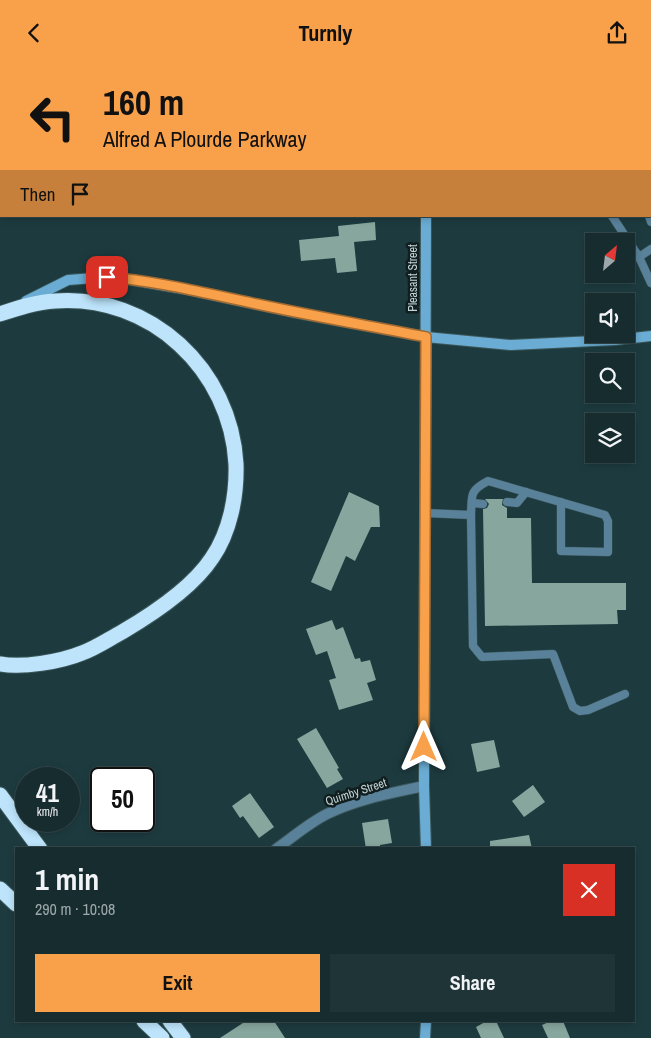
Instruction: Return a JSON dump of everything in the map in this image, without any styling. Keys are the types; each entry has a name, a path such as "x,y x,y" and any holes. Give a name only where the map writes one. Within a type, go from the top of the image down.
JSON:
{"highway":[{"path":"0,314 25,306 53,301 82,301 110,306 137,316 162,330 185,348 212,381 229,421 235,449 236,478 230,515 221,543 212,559 186,587 143,619 81,653 32,665 0,664"},
{"path":"0,795 39,847"},
{"path":"0,889 15,903"},
{"path":"145,1022 162,1038"},
{"path":"171,1022 183,1038"}],"main road":[{"name":"Pleasant Street","path":"426,217 424,785 426,847"},
{"path":"0,314 68,281 107,277 184,289 426,337 511,345 615,340 651,336"},
{"path":"425,1038 426,1022"}],"street":[{"name":"Quimby Street","path":"279,847 327,814 355,804 424,785"}],"lane":[{"path":"613,217 639,257 651,283"},
{"path":"639,257 651,249"},
{"path":"561,502 561,551 608,552 608,521 605,515 561,502 488,481 477,487 472,493 473,646 482,657 553,654 573,707 580,711 588,710 625,695"},
{"path":"507,503 517,503 526,492"},
{"path":"472,503 483,504"},
{"path":"426,513 471,515"}],"building":[{"path":"375,222 376,240 354,242 357,271 337,273 335,258 301,261 299,240 339,236 338,226"},
{"path":"349,492 379,506 380,527 371,527 355,561 346,556 331,591 311,582"},
{"path":"485,499 503,499 502,505 507,508 507,518 531,518 532,583 626,583 626,610 617,610 618,624 485,626 483,509 487,508 489,504"},
{"path":"332,620 336,630 343,627 355,659 360,658 361,662 370,660 376,680 367,683 373,700 339,710 329,680 336,678 327,651 316,655 306,629"},
{"path":"316,728 339,768 337,769 343,779 327,788 297,739"},
{"path":"494,740 500,767 477,772 471,744"},
{"path":"533,785 545,802 524,817 512,801"},
{"path":"250,793 274,827 259,838 243,816 240,818 232,806"},
{"path":"388,819 392,843 380,845 380,847 366,847 362,823"},
{"path":"529,835 532,847 490,847 490,841"},
{"path":"244,1022 275,1022 285,1038 220,1038"},
{"path":"485,1022 496,1022 504,1038 481,1038 476,1027"},
{"path":"549,1022 563,1022 570,1038 548,1038 542,1025"}],"route":[{"path":"107,277 184,289 426,337 424,747"}]}
